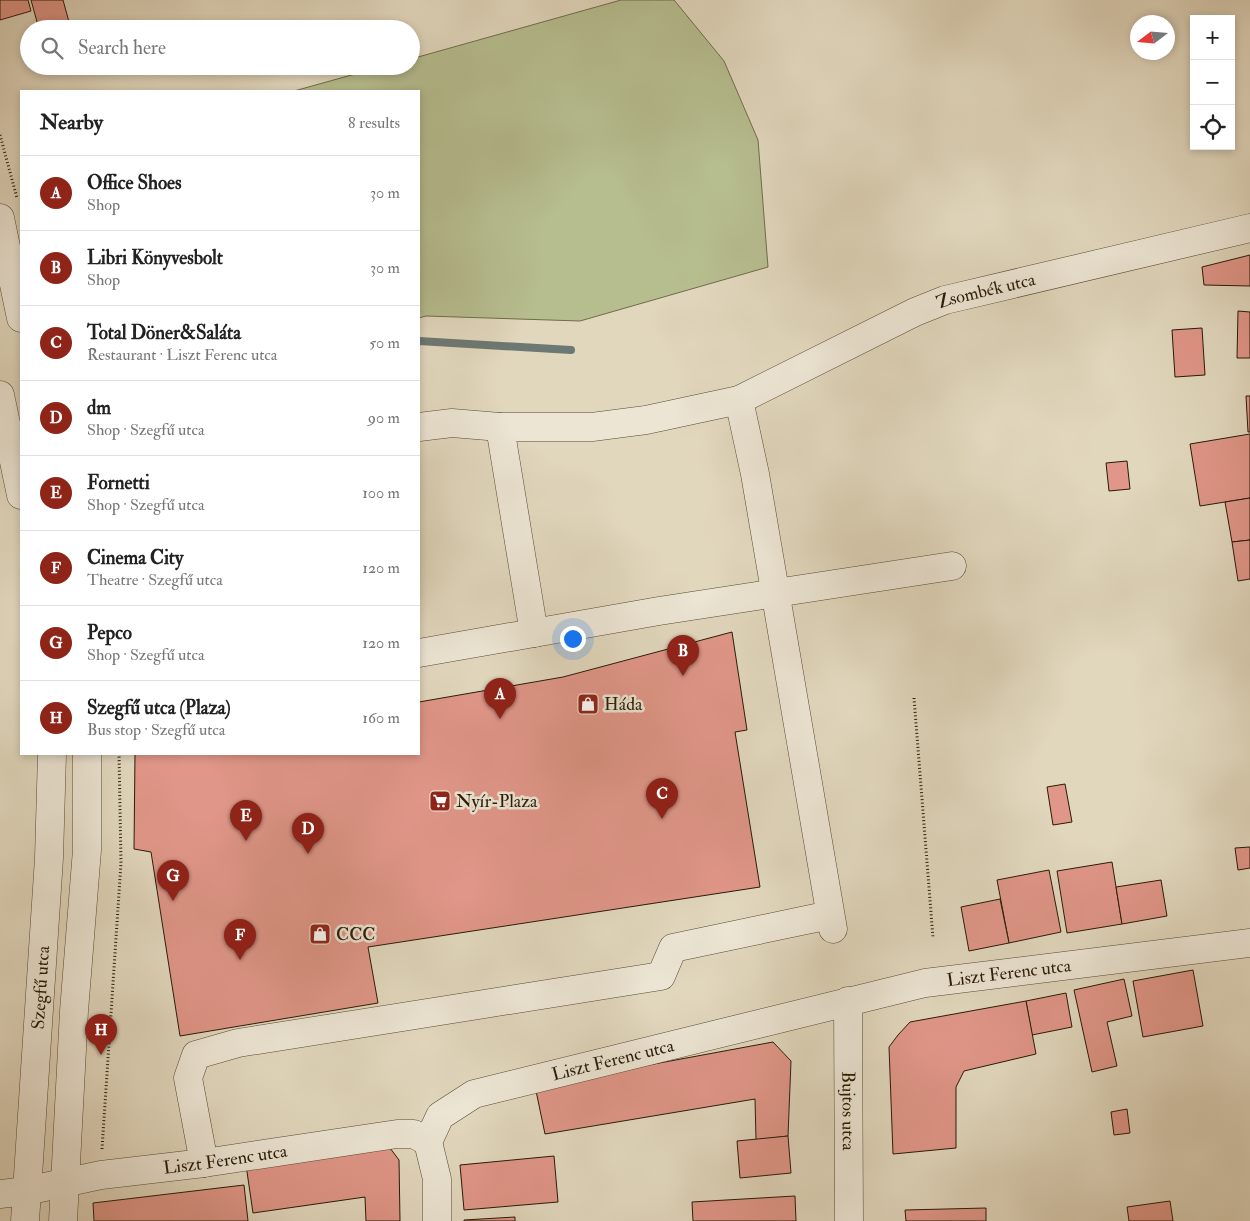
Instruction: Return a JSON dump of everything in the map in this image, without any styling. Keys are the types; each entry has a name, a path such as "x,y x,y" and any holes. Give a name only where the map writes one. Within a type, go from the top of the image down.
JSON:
{"street":[{"path":"9,211 20,309"},
{"name":"Zsombék utca","path":"420,427 452,423 500,427 592,427 646,420 739,400 915,312 945,300 1250,228"},
{"path":"0,395 20,490"},
{"path":"204,1163 188,1078 196,1054 238,1043 662,976 673,948 831,922 755,474 739,400"},
{"path":"500,427 534,633"},
{"path":"420,653 952,566"},
{"name":"Szegfű utca","path":"25,1221 13,1193 49,858 52,755"},
{"name":"Szegfű utca","path":"63,1221 74,1011 87,850 87,755"},
{"name":"Liszt Ferenc utca","path":"13,1193 101,1175 204,1163 397,1134 414,1134 428,1142 440,1116 474,1094 848,1001 949,979 1250,943"},
{"name":"Bujtos utca","path":"848,1001 849,1221"},
{"path":"428,1142 437,1179 437,1221"}],"path":[{"path":"0,135 9,211"},
{"path":"914,698 933,938"},
{"path":"101,1175 120,863 119,755"}],"green space":[{"path":"621,0 674,0 724,61 758,140 768,267 580,321 426,316 420,318 420,90 298,90 352,75 420,75 420,56"}],"building":[{"path":"0,0 28,0 31,11 0,20"},
{"path":"31,0 63,0 68,20 37,20"},
{"path":"1250,255 1250,286 1204,285 1202,267"},
{"path":"1238,311 1250,312 1250,358 1237,358"},
{"path":"1202,328 1205,375 1175,377 1172,330"},
{"path":"1246,396 1250,396 1250,432 1248,432"},
{"path":"1250,434 1250,498 1200,506 1190,444"},
{"path":"1127,461 1130,489 1109,491 1106,463"},
{"path":"1250,498 1250,540 1232,542 1225,502"},
{"path":"1250,540 1250,579 1238,581 1232,542"},
{"name":"Nyír-Plaza","path":"732,632 747,730 735,732 760,887 368,947 378,1003 180,1036 151,852 134,849 135,755 420,755 420,702 563,677"},
{"path":"1065,784 1072,822 1053,825 1047,787"},
{"path":"1250,847 1250,868 1238,870 1235,848"},
{"path":"1112,862 1122,924 1067,933 1057,871"},
{"path":"1049,870 1061,932 1009,943 997,880"},
{"path":"1161,880 1167,916 1122,924 1116,887"},
{"path":"1000,899 1009,943 969,951 961,907"},
{"path":"1193,970 1203,1026 1143,1037 1133,981"},
{"path":"1124,979 1132,1016 1107,1022 1117,1066 1092,1072 1074,990"},
{"path":"1066,993 1072,1027 1032,1035 1026,1001"},
{"path":"1026,1001 1036,1054 964,1071 956,1087 956,1148 893,1154 889,1047 898,1035 910,1022"},
{"path":"773,1042 791,1061 788,1136 756,1140 755,1099 545,1134 535,1086"},
{"path":"1127,1109 1130,1133 1114,1135 1111,1112"},
{"path":"788,1136 791,1173 740,1178 737,1141"},
{"path":"387,1144 399,1160 400,1221 366,1221 365,1197 253,1213 246,1165"},
{"path":"554,1156 558,1202 464,1210 460,1165"},
{"path":"244,1185 248,1221 94,1221 93,1203"},
{"path":"795,1196 796,1221 693,1221 692,1202"},
{"path":"1170,1201 1173,1221 1129,1221 1127,1207"},
{"path":"986,1208 986,1221 906,1221 905,1210"},
{"path":"515,1217 515,1221 464,1221 464,1220"}],"waterway":[{"path":"420,341 571,350"}],"place":[{"name":"Libri Könyvesbolt","path":"683,676"},
{"name":"Háda","path":"588,704"},
{"name":"Office Shoes","path":"500,719"},
{"name":"Nyír-Plaza","path":"440,801"},
{"name":"Total Döner&Saláta","path":"662,819"},
{"name":"Fornetti","path":"246,841"},
{"name":"dm","path":"308,854"},
{"name":"Pepco","path":"173,901"},
{"name":"CCC","path":"320,934"},
{"name":"Cinema City","path":"240,960"},
{"name":"Szegfű utca (Plaza)","path":"101,1055"}]}
